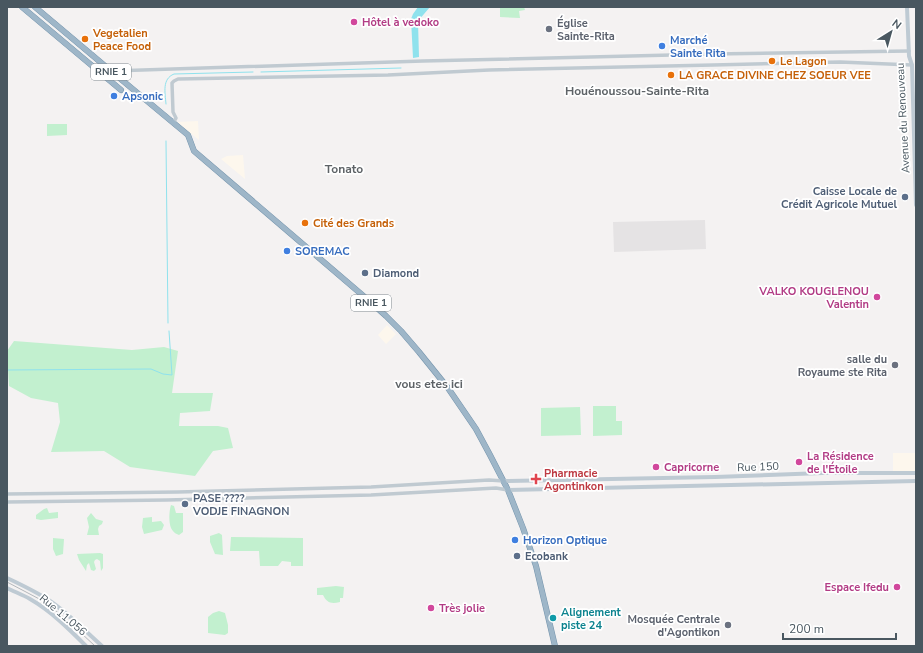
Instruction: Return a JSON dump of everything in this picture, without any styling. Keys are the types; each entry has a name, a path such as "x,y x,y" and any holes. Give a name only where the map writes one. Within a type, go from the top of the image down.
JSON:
{"highway":[{"name":"RNIE 1","path":"22,7 120,90"},
{"name":"RNIE 1","path":"35,7 188,135 194,151 367,299 401,331 438,375 484,442 508,490 524,528 536,566 555,646"}],"main road":[{"name":"Avenue du Renouveau","path":"907,7 909,56 912,65 916,205"},
{"name":"Rue 150","path":"504,481 714,477 822,473 916,473"},
{"path":"822,473 822,483"},
{"name":"Rue 150","path":"508,490 916,481"},
{"path":"7,578 32,590 50,601 102,646"},
{"name":"Rue 11.056","path":"7,588 30,599 46,610 86,646"}],"street":[{"path":"111,71 423,61 909,51"},
{"path":"173,123 176,118 173,112 172,83 178,79 388,75 489,70 840,62 912,65"},
{"path":"7,494 178,492 379,486 489,480 504,481"},
{"path":"7,502 303,497 496,488 508,490"}],"shaded area":[{"path":"198,121 199,140 177,122"},
{"path":"243,155 245,179 221,159 227,156"},
{"path":"705,220 706,249 614,252 613,222"},
{"path":"387,325 396,334 386,344 378,335"},
{"path":"893,453 916,453 916,471 893,471"}],"green space":[{"path":"500,7 524,7 525,10 519,11 520,18 500,17"},
{"path":"47,124 67,124 67,135 47,136"},
{"path":"14,341 132,350 164,347 178,351 172,393 213,393 210,411 180,413 179,426 218,426 228,428 233,448 213,451 195,476 130,467 104,451 51,452 60,422 58,403 31,398 9,386 7,351"},
{"path":"593,406 616,406 616,421 622,421 622,435 593,436"},
{"path":"580,407 581,435 541,436 541,408"},
{"path":"171,505 174,506 176,513 183,513 183,532 179,535 173,532 170,526 169,515"},
{"path":"47,508 49,513 58,512 58,518 41,520 36,519 36,515"},
{"path":"91,513 96,519 103,521 98,529 99,535 87,535 89,527 87,518"},
{"path":"152,517 152,522 161,521 164,525 162,530 144,534 142,527 143,518"},
{"path":"219,533 222,535 223,555 215,554 210,542 210,536"},
{"path":"231,537 303,538 303,566 291,566 291,562 282,561 278,566 260,566 259,551 230,551"},
{"path":"53,538 64,539 63,554 56,556 53,549"},
{"path":"77,554 103,554 103,568 101,571 100,561 97,559 94,562 96,569 94,571 91,570 89,563 86,571"},
{"path":"336,586 344,587 343,598 340,598 340,602 330,602 326,600 323,595 317,595 317,588"},
{"path":"219,611 225,613 228,625 228,633 225,635 208,633 208,617"}],"water":[{"path":"418,7 430,7 418,21 419,57 413,58 411,19"}],"waterway":[{"path":"261,72 401,68"},
{"path":"166,104 165,86 170,76 174,74 253,72"},
{"path":"166,141 168,323"},
{"path":"7,370 151,369 163,374 172,375 169,331"}],"railway":[{"path":"7,582 45,602 95,646"}],"place":[{"name":"Hôtel à vedoko","path":"354,22"},
{"name":"Église Sainte-Rita","path":"549,29"},
{"name":"Vegetalien Peace Food","path":"85,39"},
{"name":"Marché Sainte Rita","path":"662,46"},
{"name":"Le Lagon","path":"772,61"},
{"name":"LA GRACE DIVINE CHEZ SOEUR VEE","path":"671,75"},
{"name":"Apsonic","path":"114,96"},
{"name":"Caisse Locale de Crédit Agricole Mutuel","path":"905,197"},
{"name":"Cité des Grands","path":"305,223"},
{"name":"SOREMAC","path":"287,251"},
{"name":"Diamond","path":"365,273"},
{"name":"VALKO KOUGLENOU Valentin","path":"877,297"},
{"name":"salle du Royaume ste Rita","path":"895,365"},
{"name":"La Résidence de l'Étoile","path":"799,462"},
{"name":"Capricorne","path":"656,467"},
{"name":"Pharmacie Agontinkon","path":"536,479"},
{"name":"PASE ???? VODJE FINAGNON","path":"185,504"},
{"name":"Horizon Optique","path":"515,540"},
{"name":"Ecobank","path":"517,556"},
{"name":"Espace Ifedu","path":"897,587"},
{"name":"Très jolie","path":"431,608"},
{"name":"Alignement piste 24","path":"553,618"},
{"name":"Mosquée Centrale d'Agontikon","path":"728,625"}],"district":[{"name":"Houénoussou-Sainte-Rita","path":"637,91"},
{"name":"Tonato","path":"344,169"},
{"name":"vous etes ici","path":"429,384"}]}
